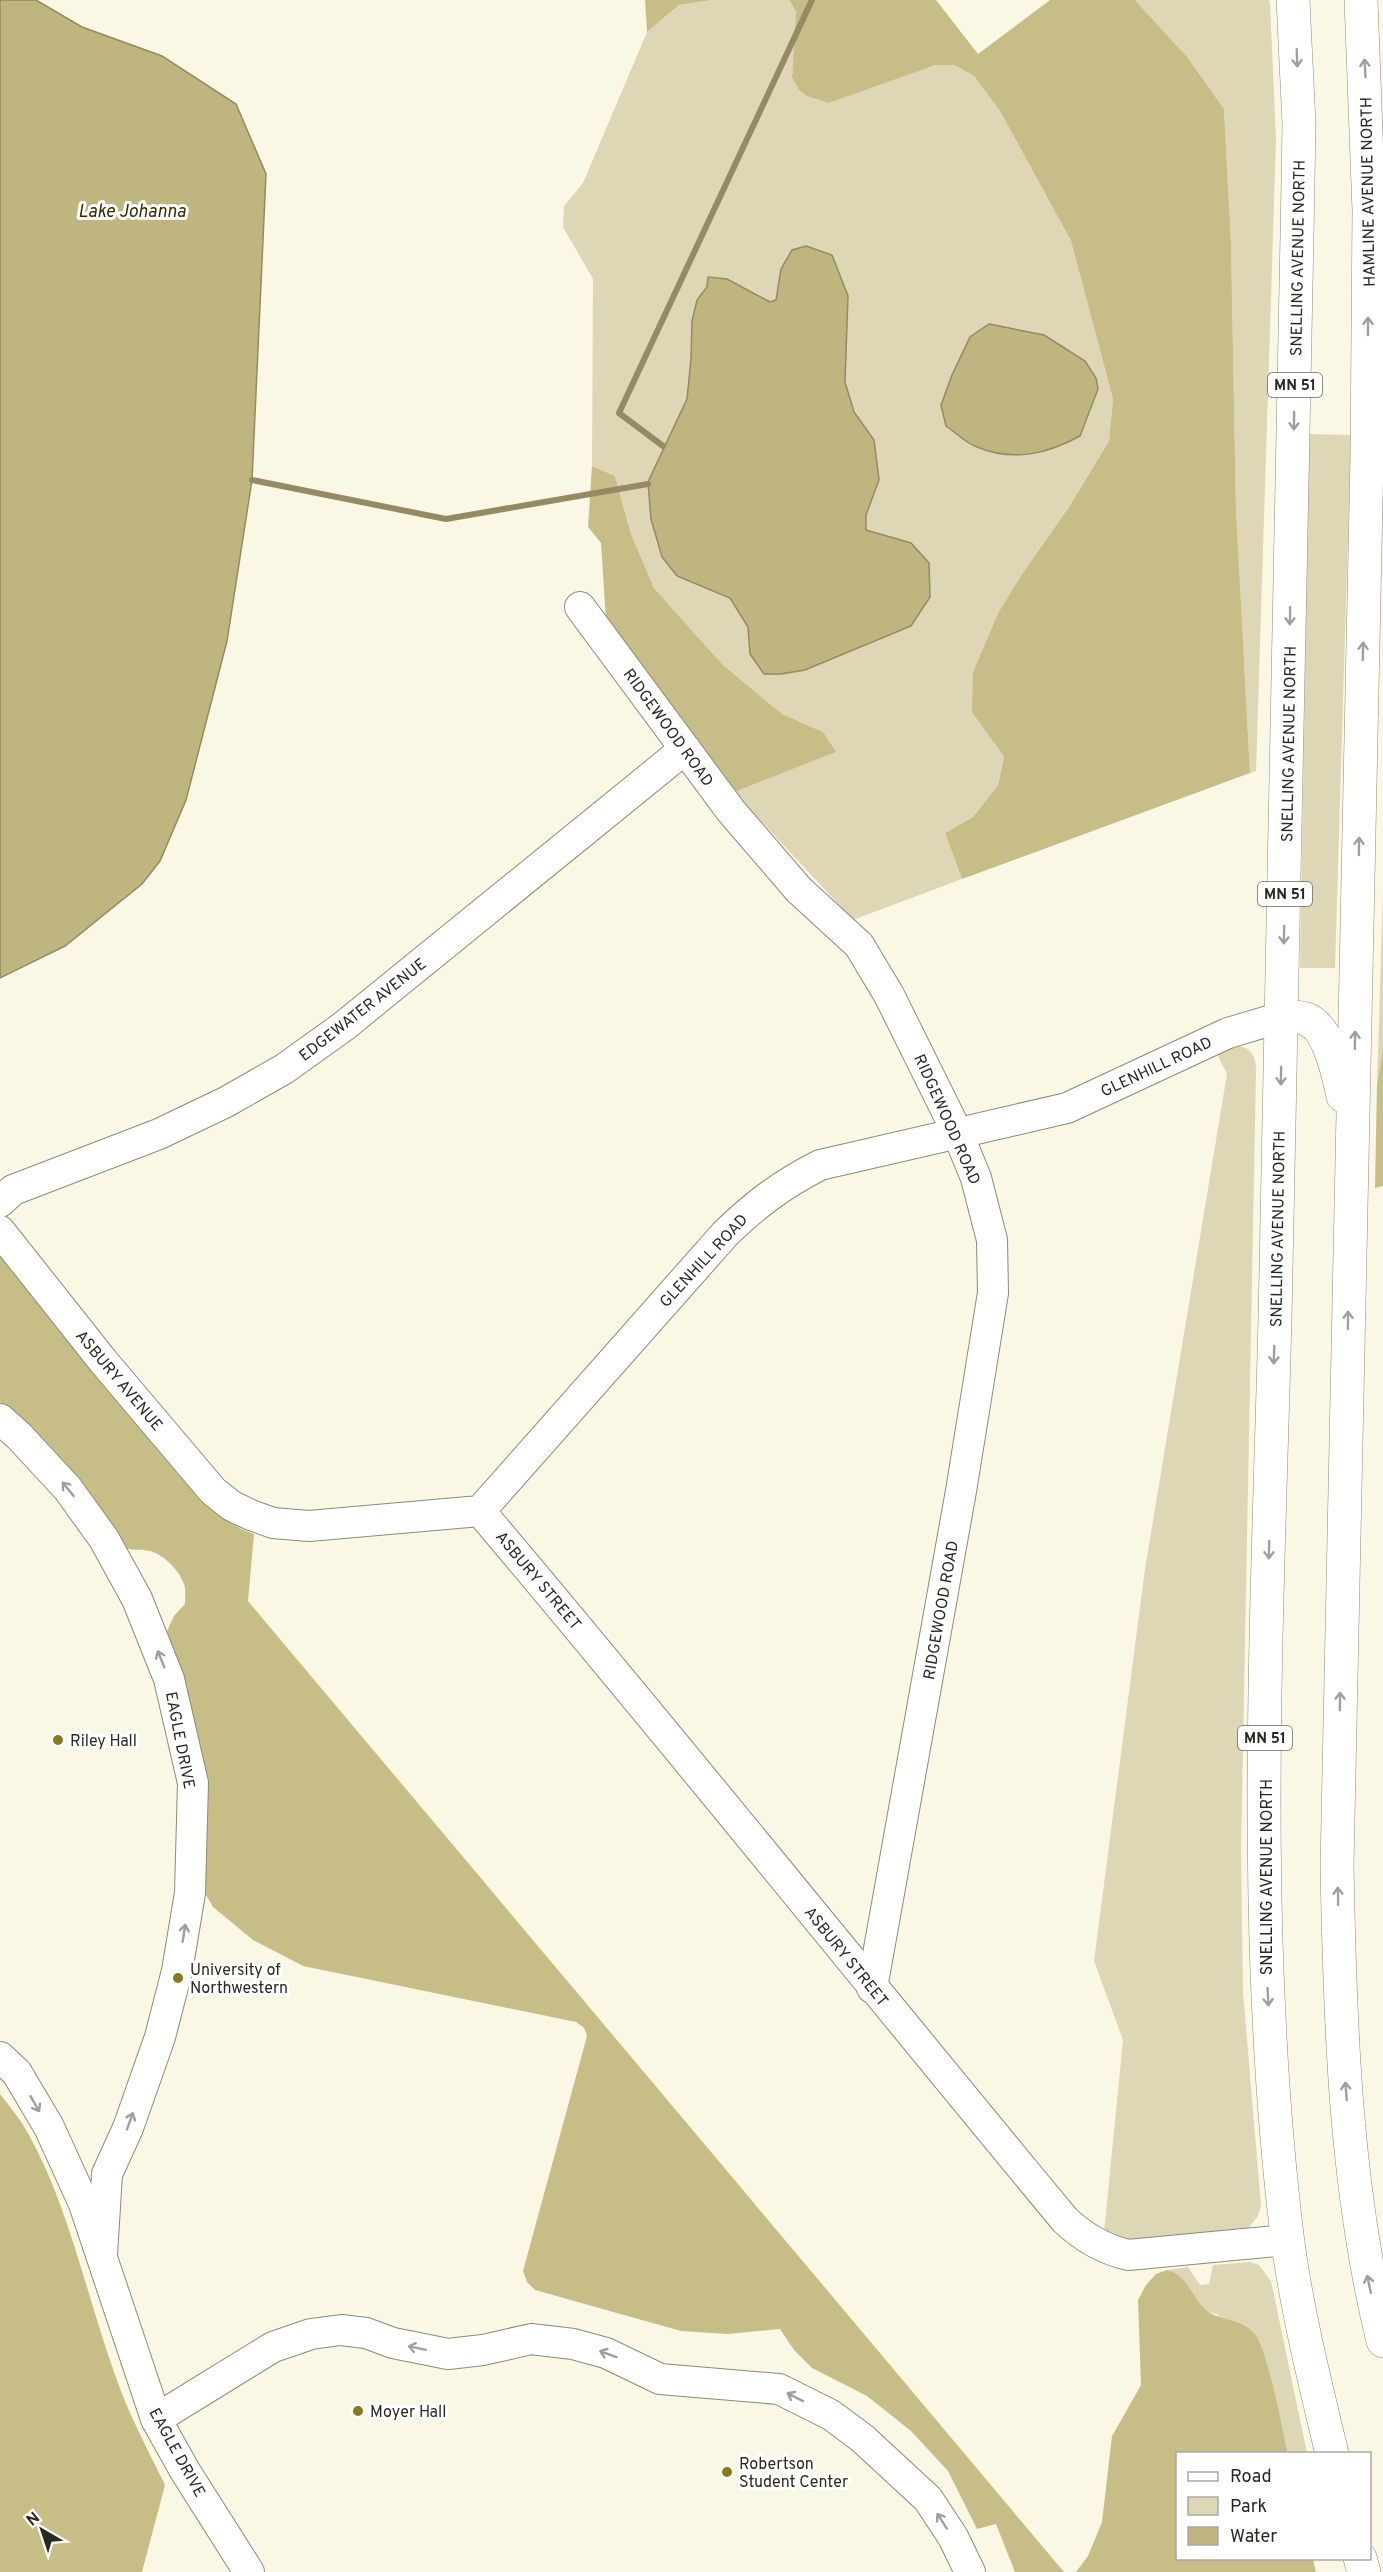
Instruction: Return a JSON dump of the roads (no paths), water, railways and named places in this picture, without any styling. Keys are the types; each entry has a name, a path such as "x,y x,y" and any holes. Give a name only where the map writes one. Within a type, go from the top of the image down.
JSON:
{"highway":[{"name":"SNELLING AVENUE NORTH","path":"1293,0 1297,52 1299,146 1264,1846 1267,1982 1273,2094 1287,2240 1310,2359 1332,2452"},
{"name":"HAMLINE AVENUE NORTH","path":"1361,0 1375,393"},
{"path":"1375,393 1375,457 1353,1141 1338,1781 1339,1956 1346,2087 1356,2193 1368,2280 1383,2341"},
{"path":"1282,1017 1306,1018 1319,1029 1335,1059 1353,1141"}],"street":[{"name":"RIDGEWOOD ROAD","path":"580,607 731,811 791,881 859,945 889,995 958,1134 976,1178 992,1240 993,1293 962,1491 872,1988"},
{"name":"EDGEWATER AVENUE","path":"0,1202 13,1191 159,1134 226,1102 284,1069 345,1026 685,749"},
{"name":"GLENHILL ROAD","path":"480,1511 725,1234 754,1207 787,1182 820,1165 1067,1108 1228,1032 1282,1017"},
{"name":"ASBURY AVENUE","path":"0,1231 103,1361 213,1491 232,1506 273,1523 309,1526 480,1511"},
{"name":"EAGLE DRIVE","path":"0,1419 20,1436 68,1489 104,1539 137,1599 169,1679 193,1783 190,1893 177,1971 160,2037 128,2128 107,2174 102,2256"},
{"name":"ASBURY STREET","path":"480,1511 667,1732 872,1988 1079,2234 1111,2251 1128,2255 1287,2240"},
{"name":"EAGLE DRIVE","path":"0,2057 17,2073 48,2127 69,2172 102,2256 156,2419 185,2471 249,2572"},
{"path":"69,2172 107,2174"},
{"path":"156,2419 273,2347 311,2334 341,2330 366,2333 393,2343 448,2354 483,2350 531,2339 573,2344 606,2353 660,2379 779,2389 831,2415 862,2438 928,2499 953,2537 970,2572"}],"water":[{"name":"Lake Johanna","path":"0,0 36,0 82,27 162,56 236,104 266,174 252,480 227,641 186,800 160,861 142,884 65,946 0,978"},
{"path":"806,246 832,255 848,296 845,382 854,412 874,440 879,480 866,515 866,530 911,543 929,563 930,597 911,626 805,670 764,674 750,654 748,627 730,598 677,576 662,557 651,519 648,482 687,399 692,321 697,300 707,287 708,277 727,279 770,302 776,300 781,269 792,250"},
{"path":"989,324 1044,335 1085,361 1096,378 1098,389 1080,436 1042,451 1017,455 990,452 973,445 946,426 941,405 952,375 970,337"}],"waterway":[{"path":"663,446 619,413 812,0"},
{"path":"252,480 446,519 648,484"}],"place":[{"name":"Riley Hall","path":"58,1740"},
{"name":"University of Northwestern","path":"178,1978"},
{"name":"Moyer Hall","path":"358,2411"},
{"name":"Robertson Student Center","path":"727,2472"}]}
